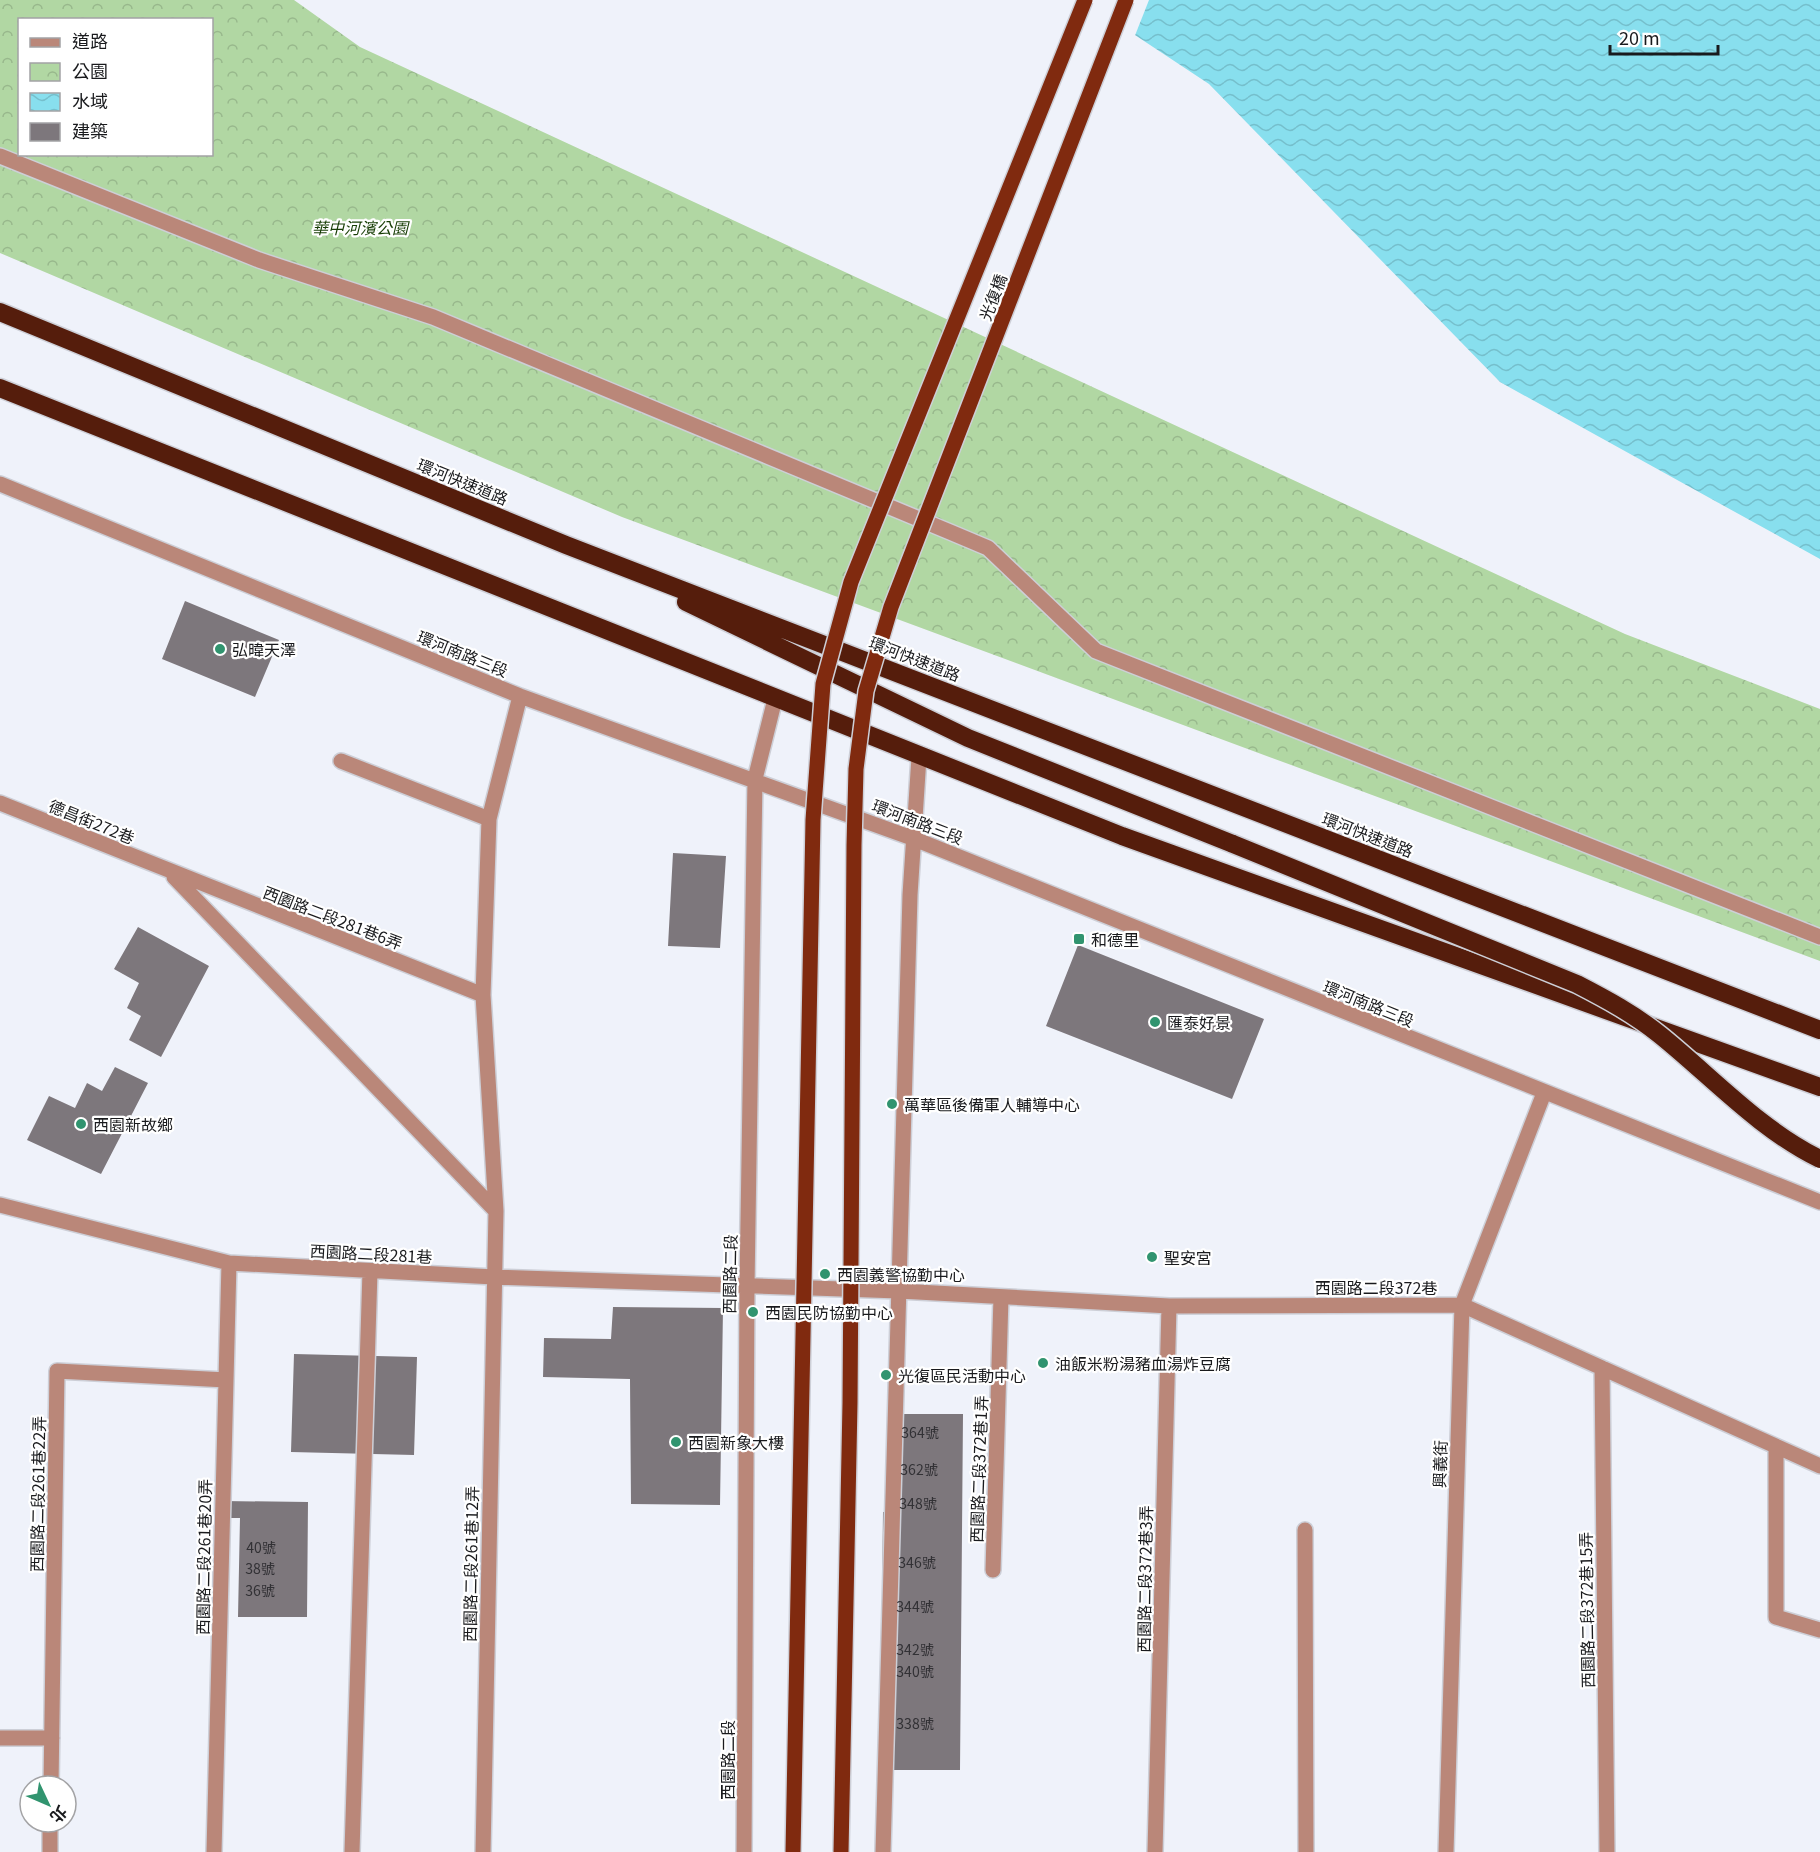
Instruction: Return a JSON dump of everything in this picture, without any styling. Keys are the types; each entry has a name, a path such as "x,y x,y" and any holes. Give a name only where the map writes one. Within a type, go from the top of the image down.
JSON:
{"highway":[{"name":"環河快速道路","path":"0,312 566,544 1820,1030"},
{"path":"0,388 919,757 1122,836 1820,1087"},
{"path":"566,544 968,738 1578,984 1621,1007 1658,1034 1756,1116 1820,1159"}],"main road":[{"name":"光復橋","path":"793,1852 813,820 823,684 851,582 1085,0"},
{"name":"光復橋","path":"841,1852 850,1403 854,845 856,769 866,691 891,607 1126,0"}],"street":[{"path":"0,156 259,260 433,317 988,548 1096,651 1820,937"},
{"name":"環河南路三段","path":"0,484 520,696 912,837 1544,1093 1820,1202"},
{"path":"494,1277 496,1211 483,995 489,819 520,696"},
{"name":"西園路二段","path":"744,1852 747,1286 755,779 775,699"},
{"path":"883,1852 912,837 919,757"},
{"path":"341,761 489,819"},
{"name":"德昌街272巷","path":"0,803 170,873"},
{"path":"170,873 496,1211"},
{"name":"西園路二段281巷6弄","path":"170,873 483,995"},
{"name":"興義街","path":"1446,1852 1462,1305 1544,1093"},
{"name":"西園路二段281巷","path":"0,1205 229,1263 494,1277 899,1291"},
{"name":"西園路二段261巷20弄","path":"214,1852 229,1263"},
{"path":"352,1852 370,1270"},
{"name":"西園路二段261巷12弄","path":"483,1852 494,1277"},
{"name":"西園路二段372巷","path":"899,1291 1169,1306 1462,1305 1820,1466"},
{"name":"西園路二段372巷1弄","path":"993,1570 1001,1297"},
{"name":"西園路二段372巷3弄","path":"1155,1852 1169,1306"},
{"name":"西園路二段372巷15弄","path":"1602,1368 1607,1852"},
{"name":"西園路二段261巷22弄","path":"51,1774 57,1371 226,1380"},
{"path":"1776,1447 1776,1617 1820,1630"},
{"path":"1305,1530 1306,1852"},
{"path":"0,1738 52,1738"},
{"path":"50,1834 50,1852"}],"green space":[{"name":"華中河濱公園","path":"0,0 294,0 360,47 1625,634 1820,709 1820,961 622,517 0,253"}],"water":[{"path":"1082,0 1820,0 1820,559 1500,382 1209,84"}],"pier":[{"path":"1079,0 1149,0 1134,38"}],"building":[{"name":"弘暐天澤","path":"185,601 279,640 255,697 162,659"},
{"path":"673,853 726,856 720,948 668,946"},
{"path":"138,927 209,966 161,1057 129,1040 141,1016 127,1008 139,983 114,969"},
{"name":"匯泰好景","path":"1078,945 1264,1019 1232,1099 1046,1026"},
{"name":"西園新故鄉","path":"115,1067 148,1083 101,1174 27,1140 49,1096 75,1108 87,1083 102,1091"},
{"name":"西園新象大樓","path":"613,1307 723,1308 720,1505 631,1504 630,1379 543,1377 544,1338 611,1339"},
{"path":"294,1354 417,1357 414,1455 291,1452"},
{"path":"888,1414 963,1414 960,1770 880,1770 883,1512 887,1512"},
{"path":"223,1501 308,1502 307,1617 238,1617 240,1518 223,1518"}],"place":[{"name":"弘暐天澤","path":"220,649"},
{"name":"和德里","path":"1079,939"},
{"name":"匯泰好景","path":"1155,1022"},
{"name":"萬華區後備軍人輔導中心","path":"892,1104"},
{"name":"西園新故鄉","path":"81,1124"},
{"name":"聖安宮","path":"1152,1257"},
{"name":"西園義警協勤中心","path":"825,1274"},
{"name":"西園民防協勤中心","path":"753,1312"},
{"name":"油飯米粉湯豬血湯炸豆腐","path":"1043,1363"},
{"name":"光復區民活動中心","path":"886,1375"},
{"name":"西園新象大樓","path":"676,1442"}]}
